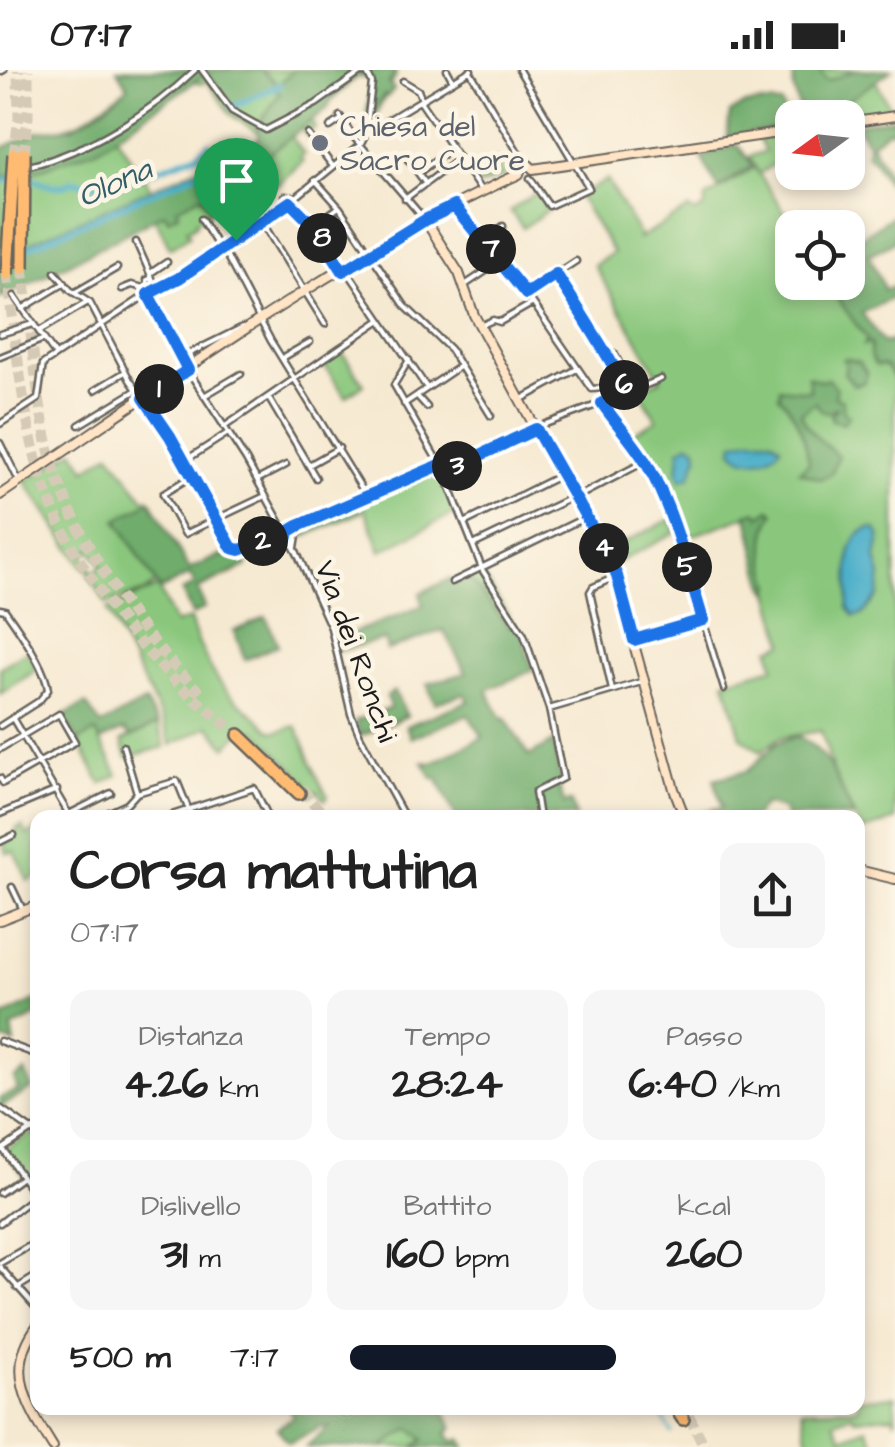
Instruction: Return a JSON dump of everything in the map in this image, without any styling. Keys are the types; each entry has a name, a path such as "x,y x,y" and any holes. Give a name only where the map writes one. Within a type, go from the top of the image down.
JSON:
{"highway":[{"path":"7,274 19,154 22,268"},
{"path":"241,733 300,791"}],"street":[{"path":"0,172 55,160 86,146 194,70"},
{"path":"122,290 132,285 146,291 156,290 222,250 282,209 360,143 366,133 372,81 365,72 271,129 260,129 237,115 202,70"},
{"path":"447,70 453,81"},
{"path":"366,133 470,70 549,206 589,188 519,70"},
{"path":"404,80 418,90 421,101 482,192"},
{"path":"865,120 895,116"},
{"path":"330,127 341,117 425,220 465,286 480,326 520,400 588,516 617,576 683,810"},
{"path":"180,358 238,332 425,220 525,169 775,132"},
{"path":"308,134 332,165"},
{"path":"418,174 452,148"},
{"path":"406,157 426,184"},
{"path":"405,199 459,159"},
{"path":"315,180 340,207 405,306 450,349 491,416"},
{"path":"238,182 325,324"},
{"path":"282,209 283,197 297,196"},
{"path":"290,202 314,226 427,388"},
{"path":"454,206 533,303 593,390 604,388 612,398"},
{"path":"320,220 340,207"},
{"path":"201,218 367,498"},
{"path":"226,226 236,240"},
{"path":"484,241 503,226"},
{"path":"136,242 156,290"},
{"path":"465,286 501,261"},
{"path":"526,294 576,261"},
{"path":"0,424 38,398 40,368 146,291 147,280 167,262"},
{"path":"74,293 117,268"},
{"path":"55,272 88,302 235,550 290,534 300,526 440,465"},
{"path":"556,274 587,328 608,355 614,352 630,391"},
{"path":"22,309 64,283"},
{"name":"Via dei Ronchi","path":"146,291 180,358 290,534 331,628 351,714 401,810"},
{"path":"14,296 56,355"},
{"path":"39,332 88,302"},
{"path":"480,326 493,320 500,322 533,303"},
{"path":"184,461 379,321"},
{"path":"0,334 33,324"},
{"path":"0,495 188,370 238,332"},
{"path":"0,357 44,338"},
{"path":"282,358 310,342"},
{"path":"409,360 394,384 444,472 482,568 524,635 548,709 563,778 534,792 537,810"},
{"path":"404,404 460,366"},
{"path":"520,400 578,368"},
{"path":"94,390 126,371"},
{"path":"204,396 241,374"},
{"path":"444,472 536,429 661,379"},
{"path":"79,425 137,390"},
{"path":"417,396 426,407"},
{"path":"268,398 316,478"},
{"path":"602,403 646,461 672,518 724,689"},
{"path":"0,444 20,482"},
{"path":"308,466 339,448"},
{"path":"473,545 646,461"},
{"path":"257,480 286,464"},
{"path":"464,523 563,474"},
{"path":"192,476 163,494 185,534 265,496"},
{"path":"452,582 588,516"},
{"path":"612,690 590,592 593,586 617,576"},
{"path":"0,609 5,610 24,636 47,678 48,690 39,701 0,726"},
{"path":"634,640 703,620"},
{"path":"548,709 645,681"},
{"path":"0,749 59,714 75,742 3,783 0,778"},
{"path":"12,719 67,810"},
{"path":"123,746 137,793"},
{"path":"114,810 137,793 177,781 188,810 254,788 265,810"},
{"path":"0,814 57,790"},
{"path":"81,810 112,794"},
{"path":"0,842 14,835"},
{"path":"865,872 895,879"},
{"path":"12,887 23,910"},
{"path":"0,906 3,919 30,908"},
{"path":"0,1041 30,1052"},
{"path":"0,1108 30,1127"},
{"path":"30,1131 1,1150 30,1190"},
{"path":"0,1193 22,1177"},
{"path":"0,1223 30,1202"},
{"path":"30,1246 0,1265 30,1302"},
{"path":"17,1288 30,1281"},
{"path":"30,1339 23,1352 20,1381 30,1410"},
{"path":"33,1415 53,1447"}],"green space":[{"path":"117,70 261,70 278,85 294,70 396,70 389,83 394,90 387,97 384,95 374,110 368,105 370,79 365,75 342,87 328,108 244,174 213,193 221,205 211,212 201,196 177,208 179,213 168,219 165,214 160,215 0,298 0,256 216,160 223,169 258,140 259,124 280,93 273,87 231,106 207,73 97,149 31,172 0,177 0,149 39,131 72,127 104,108 128,87"},
{"path":"171,70 395,70 396,76 371,124 366,120 371,79 357,76 310,119 316,127 306,135 299,127 290,135 304,154 300,157 303,161 277,185 270,178 246,193 235,179 216,192 223,204 196,221 187,230 190,235 170,248 154,216 0,298 0,150 78,123 126,90","holes":["206,81 231,114 261,135 243,155 225,167 214,161 151,189 143,175 138,177 115,133 191,82"]},
{"path":"794,70 819,70 827,81 856,70 892,70 849,100 797,100"},
{"path":"806,70 884,70 874,77 893,113 865,117 865,100 833,100"},
{"path":"775,104 775,130 727,137 730,113 744,105"},
{"path":"895,118 895,130 871,143 895,185 895,196 873,159 866,155 865,123"},
{"path":"775,135 775,163 759,174 783,210 775,210 775,300 838,300 895,370 895,820 865,830 865,810 852,810 835,777 821,731 779,738 761,752 741,737 725,681 774,667 770,649 784,643 749,515 681,540 666,493 629,435 657,420 639,390 661,380 594,265 613,253 579,197 607,180 640,236 637,240 689,209 695,213 705,207 706,198 754,168 759,173 749,157 765,151 758,138"},
{"path":"737,144 753,166 718,188 701,157"},
{"path":"497,160 505,176 480,185 473,174"},
{"path":"536,193 548,210 523,228 510,211"},
{"path":"895,214 895,241 869,255 885,290 895,286 895,297 862,313 884,343 895,340 895,379 886,366 875,365 870,355 871,343 864,345 867,339 839,300 865,300 865,234"},
{"path":"341,351 364,384 346,397 323,364"},
{"path":"843,359 859,362 867,374 865,382 854,385 844,373"},
{"path":"808,376 821,381 829,379 836,388 835,397 842,400 844,412 849,415 843,423 832,420 837,407 822,411 815,402 801,413 812,432 838,456 832,473 821,479 799,471 809,463 806,445 795,418 779,396 780,388 810,391"},
{"path":"74,450 86,469 110,453 145,500 151,501 117,521 156,583 144,592 106,604 87,571 90,567 94,572 102,566 90,549 84,554 89,565 83,567 25,481"},
{"path":"436,469 455,513 381,551 362,502"},
{"path":"151,501 189,569 243,551 247,566 198,589 205,608 192,615 182,591 195,585 190,575 160,590 117,520"},
{"path":"358,503 362,512 298,539 302,527"},
{"path":"770,509 774,513 765,549 772,586 769,592 747,514 757,511 760,516"},
{"path":"671,519 675,533 616,563 609,550"},
{"path":"481,571 514,625 510,628 468,577"},
{"path":"468,577 509,627 514,625 522,635 533,670 487,690 529,756 553,742 564,803 571,802 574,810 452,810 437,778 432,778 423,762 432,763 483,737 468,715 411,738 406,726 469,701 464,694 435,703 427,684 466,673 443,630 387,650 385,639 338,651 334,635 352,633 423,606 420,593 450,579 453,584"},
{"path":"158,587 175,624 190,619 210,667 232,696 270,730 296,726 328,796 325,800 317,791 312,795 306,781 256,732 245,729 226,747 209,726 171,745 164,723 107,610"},
{"path":"266,617 278,645 245,660 234,631"},
{"path":"27,651 38,669 0,694 0,668"},
{"path":"394,691 407,716 361,736 355,721 390,708 387,696"},
{"path":"145,702 158,724 131,737 124,730 100,741 96,732 78,741 63,716 86,704 101,725"},
{"path":"158,724 165,747 127,757 122,741"},
{"path":"96,732 118,775 101,784 78,741"},
{"path":"797,736 818,751 851,810 785,810 764,804 759,810 710,810 722,807 714,779 747,771 777,743"},
{"path":"23,826 27,835 30,834 28,881 15,852 7,853 3,843 17,836 16,829"},
{"path":"30,1004 30,1019 12,1028 15,1044 0,1039 3,1017"},
{"path":"25,1072 30,1090 1,1107 0,1098 18,1090 14,1079"},
{"path":"30,1134 30,1184 5,1150"},
{"path":"895,1396 895,1420 892,1416 855,1419 853,1415 865,1415 865,1398"},
{"path":"446,1415 453,1427 447,1434 454,1442 461,1439 466,1447 414,1447 424,1440 410,1428 383,1447 306,1447 329,1427 289,1443 277,1428 293,1417"},
{"path":"803,1415 850,1415 834,1422 842,1438 867,1428 876,1447 809,1447"},
{"path":"410,1428 425,1440 414,1447 383,1447"}],"water":[{"path":"772,439 781,446 770,456 751,460 733,450 734,443"},
{"path":"690,443 697,447 698,456 690,477 681,479 680,449"},
{"path":"871,528 880,537 876,558 881,576 878,596 863,614 854,616 848,608 851,550 861,533"}],"waterway":[{"name":"Olona","path":"232,107 280,85"},
{"name":"Olona","path":"0,181 25,178 53,186 72,181 118,184 198,154 209,144"},
{"name":"Olona","path":"0,260 212,166 244,144"},
{"path":"661,1415 672,1433"}],"tunnel":[{"path":"14,154 19,118 18,70"},
{"path":"24,153 28,70"},
{"path":"23,268 41,411 61,488 112,586 157,646 203,695"},
{"path":"7,274 31,440 60,523 92,580 153,658 182,688 239,735"},
{"path":"302,789 319,810"},
{"path":"689,1416 705,1447"}],"place":[{"name":"Chiesa del Sacro Cuore","path":"320,143"}],"route":[{"path":"290,202 314,226 343,271 454,206 526,294 556,274 628,392 602,403 646,461 661,490 703,620 634,640 617,576 606,552 536,429 444,472 440,465 298,526 288,532 288,537 286,532 240,550 232,548 170,436 144,398 188,370 148,294 236,240 290,202"}]}
